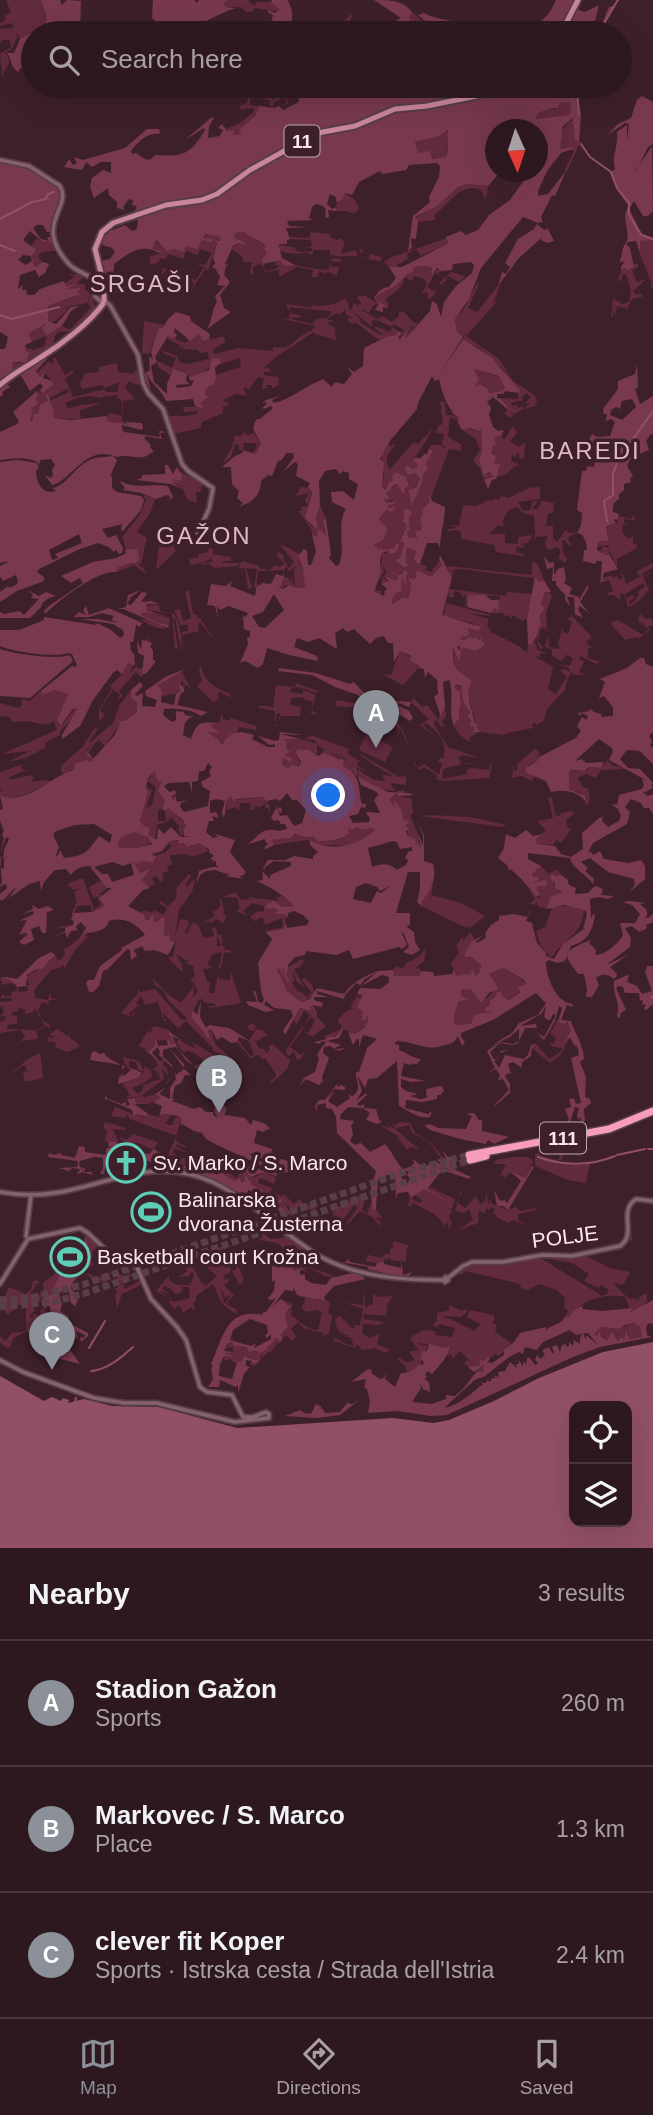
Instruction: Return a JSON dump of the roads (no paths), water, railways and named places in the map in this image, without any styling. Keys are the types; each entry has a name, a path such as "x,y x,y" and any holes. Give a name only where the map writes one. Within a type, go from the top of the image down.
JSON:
{"highway":[{"name":"111","path":"470,1157 595,1136 625,1128 653,1113"}],"main road":[{"path":"567,21 578,0"},
{"name":"11","path":"0,385 18,370 43,356 97,311 103,302 105,290 95,249 102,232 113,223 170,204 202,200 217,194 250,170 311,136 355,125 395,109 437,105 470,98"}],"street":[{"path":"0,160 25,164 44,173 61,186 64,195 53,222 53,238 68,263 92,278 103,302 132,343 139,359 143,383 148,393 163,409 182,464 213,488 209,509 198,533"},
{"name":"POLJE","path":"31,1195 78,1189 139,1172 163,1170 187,1173 231,1192 331,1262 398,1279 445,1279 472,1262 503,1262 542,1255 572,1256 620,1246 628,1235 626,1213 629,1205 636,1199 653,1201"},
{"path":"0,1192 31,1195 26,1239 0,1284"},
{"path":"2,1361 14,1369 94,1398 156,1404 231,1421 266,1419 270,1415 266,1412 244,1418 234,1398 229,1394 210,1393 200,1387 191,1355 181,1333 151,1299 136,1265 109,1252 81,1229 26,1239"}],"waterway":[{"path":"614,6 618,0"},
{"path":"605,21 613,7"},
{"path":"578,98 579,114"},
{"path":"581,144 590,157 611,172 617,188 629,203 629,214 638,230 642,235 653,239"},
{"path":"0,219 32,202 46,199 48,194 54,192"},
{"path":"0,245 15,251"},
{"path":"0,315 12,319 59,307"},
{"path":"607,521 604,501 613,495 613,474 618,460 653,411"},
{"path":"617,1155 645,1149"},
{"path":"648,1149 653,1149"},
{"path":"538,1157 577,1164 615,1156"},
{"path":"89,1348 105,1321"},
{"path":"91,1371 108,1366 133,1347"},
{"path":"75,1402 76,1398"}],"tunnel":[{"path":"0,1300 30,1298 85,1284 404,1172 469,1155"},
{"path":"0,1307 52,1302 83,1294 470,1160"}],"place":[{"name":"Stadion Gažon","path":"376,748"},
{"name":"Markovec / S. Marco","path":"219,1113"},
{"name":"Sv. Marko / S. Marco","path":"126,1163"},
{"name":"Balinarska dvorana Žusterna","path":"151,1212"},
{"name":"Basketball court Krožna","path":"70,1257"},
{"name":"clever fit Koper","path":"52,1370"}],"district":[{"name":"SRGAŠI","path":"141,284"},
{"name":"BAREDI","path":"590,451"},
{"name":"GAŽON","path":"204,536"}]}
